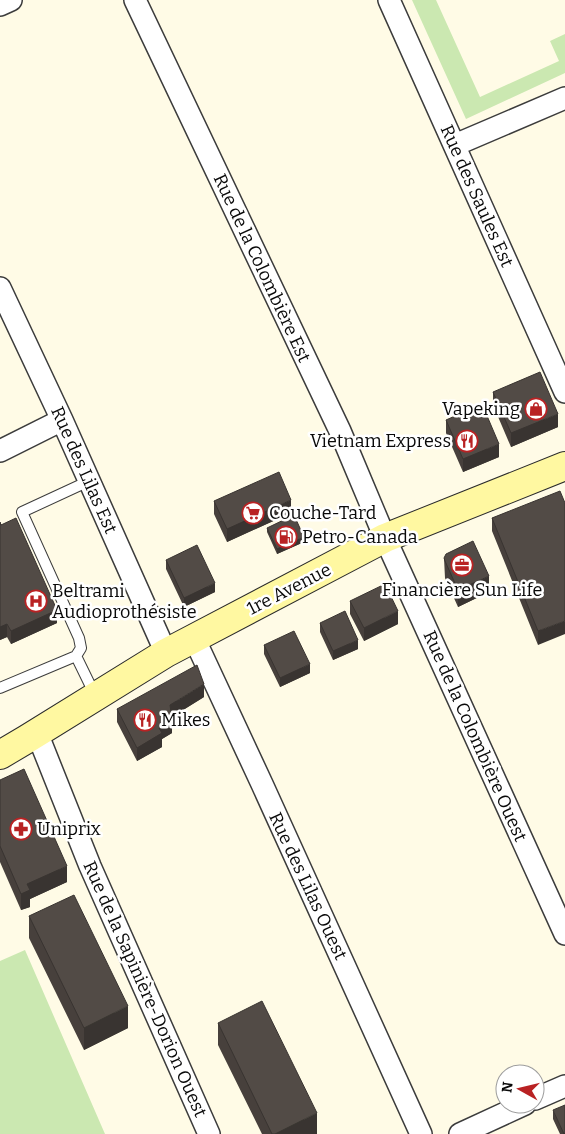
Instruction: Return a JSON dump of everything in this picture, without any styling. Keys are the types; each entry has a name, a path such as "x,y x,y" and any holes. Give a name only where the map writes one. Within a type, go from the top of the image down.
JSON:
{"street":[{"path":"0,5 12,0"},
{"name":"Rue de la Colombière Est","path":"135,0 340,431 385,538"},
{"name":"Rue des Saules Est","path":"389,0 565,392"},
{"path":"455,145 565,98"},
{"name":"Rue des Lilas Est","path":"0,288 62,420 166,653"},
{"path":"0,451 62,420"},
{"name":"1re Avenue","path":"0,755 166,653 385,538 565,466"},
{"name":"Rue de la Colombière Ouest","path":"385,538 565,934"},
{"name":"Rue des Lilas Ouest","path":"194,638 421,1134"},
{"name":"1re Avenue","path":"0,751 32,736"},
{"name":"Rue de la Sapinière-Dorion Ouest","path":"32,736 209,1134"},
{"path":"545,1095 565,1086"},
{"path":"460,1134 503,1114"}],"lane":[{"path":"0,688 76,656 81,648 79,638 22,512 89,481"},
{"path":"76,656 96,696"}],"green space":[{"path":"412,0 436,0 480,97 559,61 550,41 565,34 565,73 466,119"},
{"path":"25,950 105,1134 0,1134 0,961"}],"building":[{"path":"540,372 558,414 511,433 493,392"},
{"path":"482,404 499,444 463,459 446,420"},
{"path":"279,472 291,500 227,529 214,501"},
{"path":"560,491 565,503 565,621 538,631 492,518"},
{"name":"Petro-Canada","path":"294,515 304,537 277,549 267,528"},
{"path":"16,518 57,610 11,631 7,624 0,627 0,522 1,525"},
{"path":"473,541 489,576 458,590 444,558 446,554"},
{"path":"197,545 215,583 184,598 166,560"},
{"path":"385,584 398,611 364,628 350,601"},
{"path":"345,611 358,640 333,651 320,623"},
{"path":"294,631 310,664 280,678 264,645"},
{"name":"Mikes","path":"197,665 204,684 170,705 172,720 159,728 162,733 137,748 117,709"},
{"name":"Uniprix","path":"24,769 67,866 27,884 30,890 21,894 0,846 0,780"},
{"path":"74,895 128,1006 84,1028 29,916"},
{"path":"262,1001 317,1113 275,1134 272,1134 218,1023"},
{"path":"565,1105 565,1133 564,1134 553,1110"}],"place":[{"name":"Vapeking","path":"536,409"},
{"name":"Vietnam Express","path":"467,441"},
{"name":"Couche-Tard","path":"253,513"},
{"name":"Petro-Canada","path":"286,537"},
{"name":"Financière Sun Life","path":"462,565"},
{"name":"Beltrami Audioprothésiste","path":"36,601"},
{"name":"Mikes","path":"145,720"},
{"name":"Uniprix","path":"21,829"}]}
